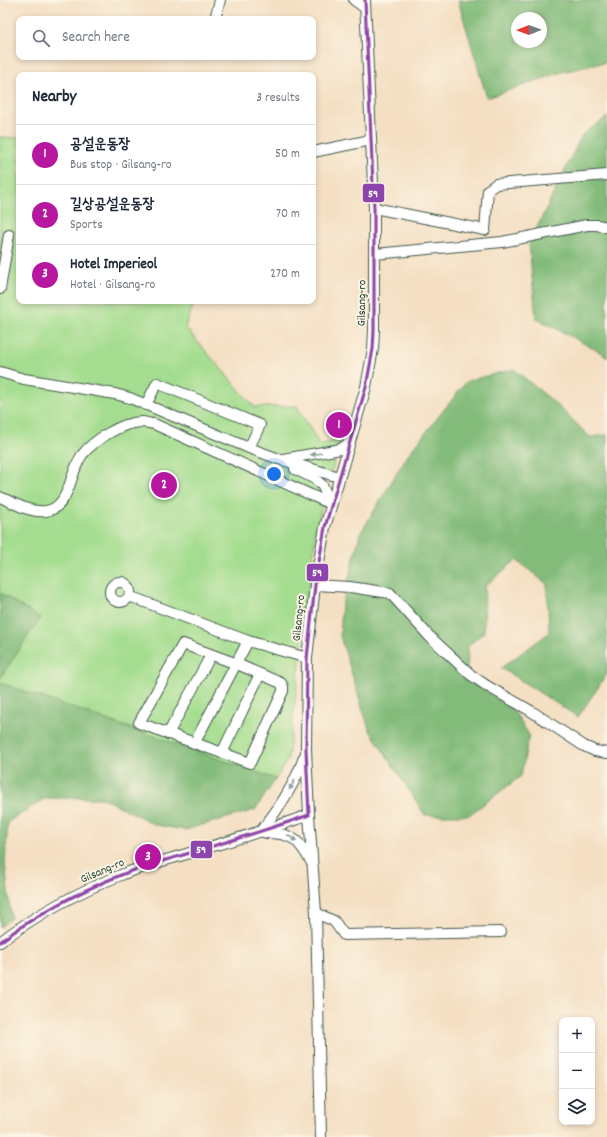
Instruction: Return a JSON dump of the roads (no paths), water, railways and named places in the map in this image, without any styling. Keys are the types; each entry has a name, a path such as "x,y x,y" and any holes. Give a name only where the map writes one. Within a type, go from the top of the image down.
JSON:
{"street":[{"path":"216,16 220,0"},
{"path":"354,0 365,4"},
{"name":"Gilsang-ro","path":"0,942 42,914 83,891 101,883 144,867 260,832 309,814 306,748 307,658 315,584 325,527 366,387 373,349 375,254 374,208 365,4"},
{"path":"316,151 372,140"},
{"path":"374,208 484,230 488,190 496,184 607,175"},
{"path":"375,254 502,242 587,224 607,227"},
{"path":"0,289 9,235"},
{"path":"0,372 24,379 115,394 130,398 279,459 339,477"},
{"path":"146,405 157,383 260,425 250,448"},
{"path":"0,496 37,512 48,511 57,507 64,499 82,456 93,444 111,431 141,422 154,424 331,504"},
{"path":"279,459 342,449 350,442"},
{"path":"279,459 322,485 331,504"},
{"path":"315,584 390,593 430,636 471,675 487,686 531,711 584,746 595,751 607,753"},
{"path":"129,596 248,641 307,658"},
{"path":"194,744 248,641"},
{"path":"183,644 237,664 284,687 250,763 139,723 183,644"},
{"path":"168,734 211,655"},
{"path":"222,753 260,674"},
{"path":"260,832 276,812 293,784 301,766 306,748"},
{"path":"309,814 316,913 321,1137"},
{"path":"260,832 285,834 294,839 301,846 313,864"},
{"path":"316,913 334,921 344,935 501,932"}],"place":[{"name":"공설운동장","path":"339,425"},
{"name":"길상공설운동장","path":"164,485"},
{"name":"Hotel Imperieol","path":"148,857"}]}
